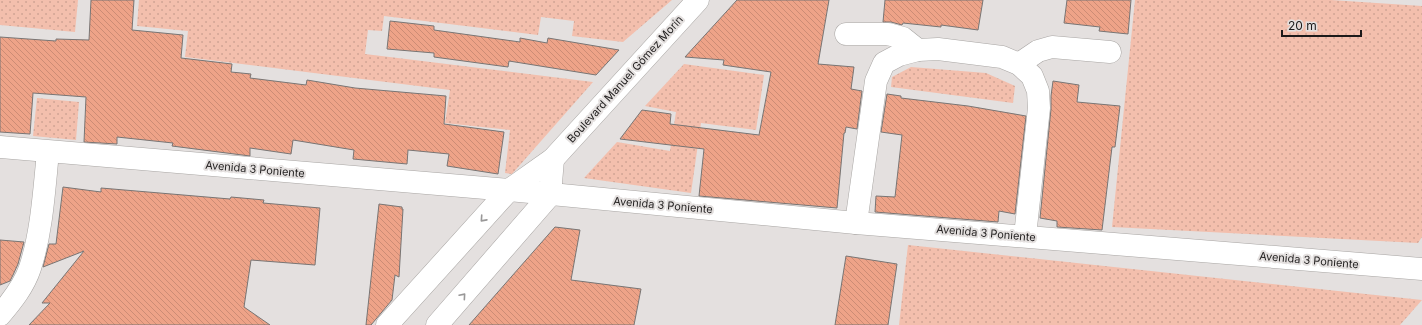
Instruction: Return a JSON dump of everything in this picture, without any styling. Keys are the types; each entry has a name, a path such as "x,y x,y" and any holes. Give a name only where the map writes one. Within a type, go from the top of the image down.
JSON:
{"street":[{"name":"Boulevard Manuel Gómez Morín","path":"387,325 509,190 553,159 698,0"},
{"path":"846,34 888,34 903,38 918,50"},
{"path":"1019,64 1038,51 1052,47 1110,52"},
{"path":"856,223 876,81 884,63 899,55 918,50 938,49 1002,58 1019,64 1032,76 1038,91 1039,108 1025,236"},
{"name":"Avenida 3 Poniente","path":"0,147 509,190 856,223 1422,269"},
{"path":"0,315 15,298 29,270 39,235 48,152"},
{"path":"437,325 550,195 553,159"}],"shaded area":[{"path":"0,0 78,0 75,32 0,25"},
{"path":"139,0 672,0 623,42 572,36 574,21 541,17 538,35 384,16 382,31 368,30 365,54 593,82 512,174 505,173 510,130 445,123 450,90 185,57 188,31 137,26"},
{"path":"1135,0 1331,0 1422,6 1422,237 1418,243 1112,227"},
{"path":"684,64 764,75 756,130 701,123 691,193 584,178 617,142 670,151 676,112 645,106"},
{"path":"911,67 986,73 1015,86 1013,103 891,87 892,77"},
{"path":"37,98 79,102 76,140 33,136"},
{"path":"908,245 1422,300 1400,325 899,325"}],"building":[{"path":"91,0 134,0 132,30 183,35 181,58 232,64 231,72 251,74 250,78 306,85 307,80 355,88 446,96 444,124 504,132 498,174 447,166 449,154 408,150 407,164 353,159 354,150 293,140 291,154 250,148 250,156 172,146 173,143 117,137 117,144 84,142 86,97 33,93 30,134 0,132 0,37 56,41 56,39 89,40"},
{"path":"737,0 829,0 818,64 854,67 851,89 862,91 857,129 846,127 844,133 837,208 699,196 704,149 620,139 642,110 671,114 670,124 759,135 771,72 723,65 724,60 685,57"},
{"path":"885,0 983,0 978,30 941,25 941,27 903,23 902,25 891,22 883,22"},
{"path":"1067,0 1131,0 1128,34 1099,31 1100,27 1064,23"},
{"path":"390,21 434,26 434,30 520,42 520,38 547,43 548,38 619,50 596,75 509,61 508,67 434,57 434,53 387,49"},
{"path":"1053,81 1079,85 1077,102 1120,106 1115,147 1112,147 1102,230 1057,227 1057,221 1040,218"},
{"path":"887,94 901,96 901,98 968,106 1026,116 1015,214 999,211 998,222 875,212 876,196 895,197 902,135 881,132"},
{"path":"63,187 101,192 101,188 230,199 231,197 264,200 263,203 320,208 315,265 251,260 244,307 270,325 29,325 50,303 42,303 84,251 43,267 49,244 56,244"},
{"path":"379,204 402,207 403,209 399,277 395,275 392,300 371,325 366,325"},
{"path":"555,227 580,230 571,280 641,289 634,325 469,325"},
{"path":"0,240 24,242 18,264 10,281 0,285"},
{"path":"846,256 897,264 888,325 835,325"}]}
